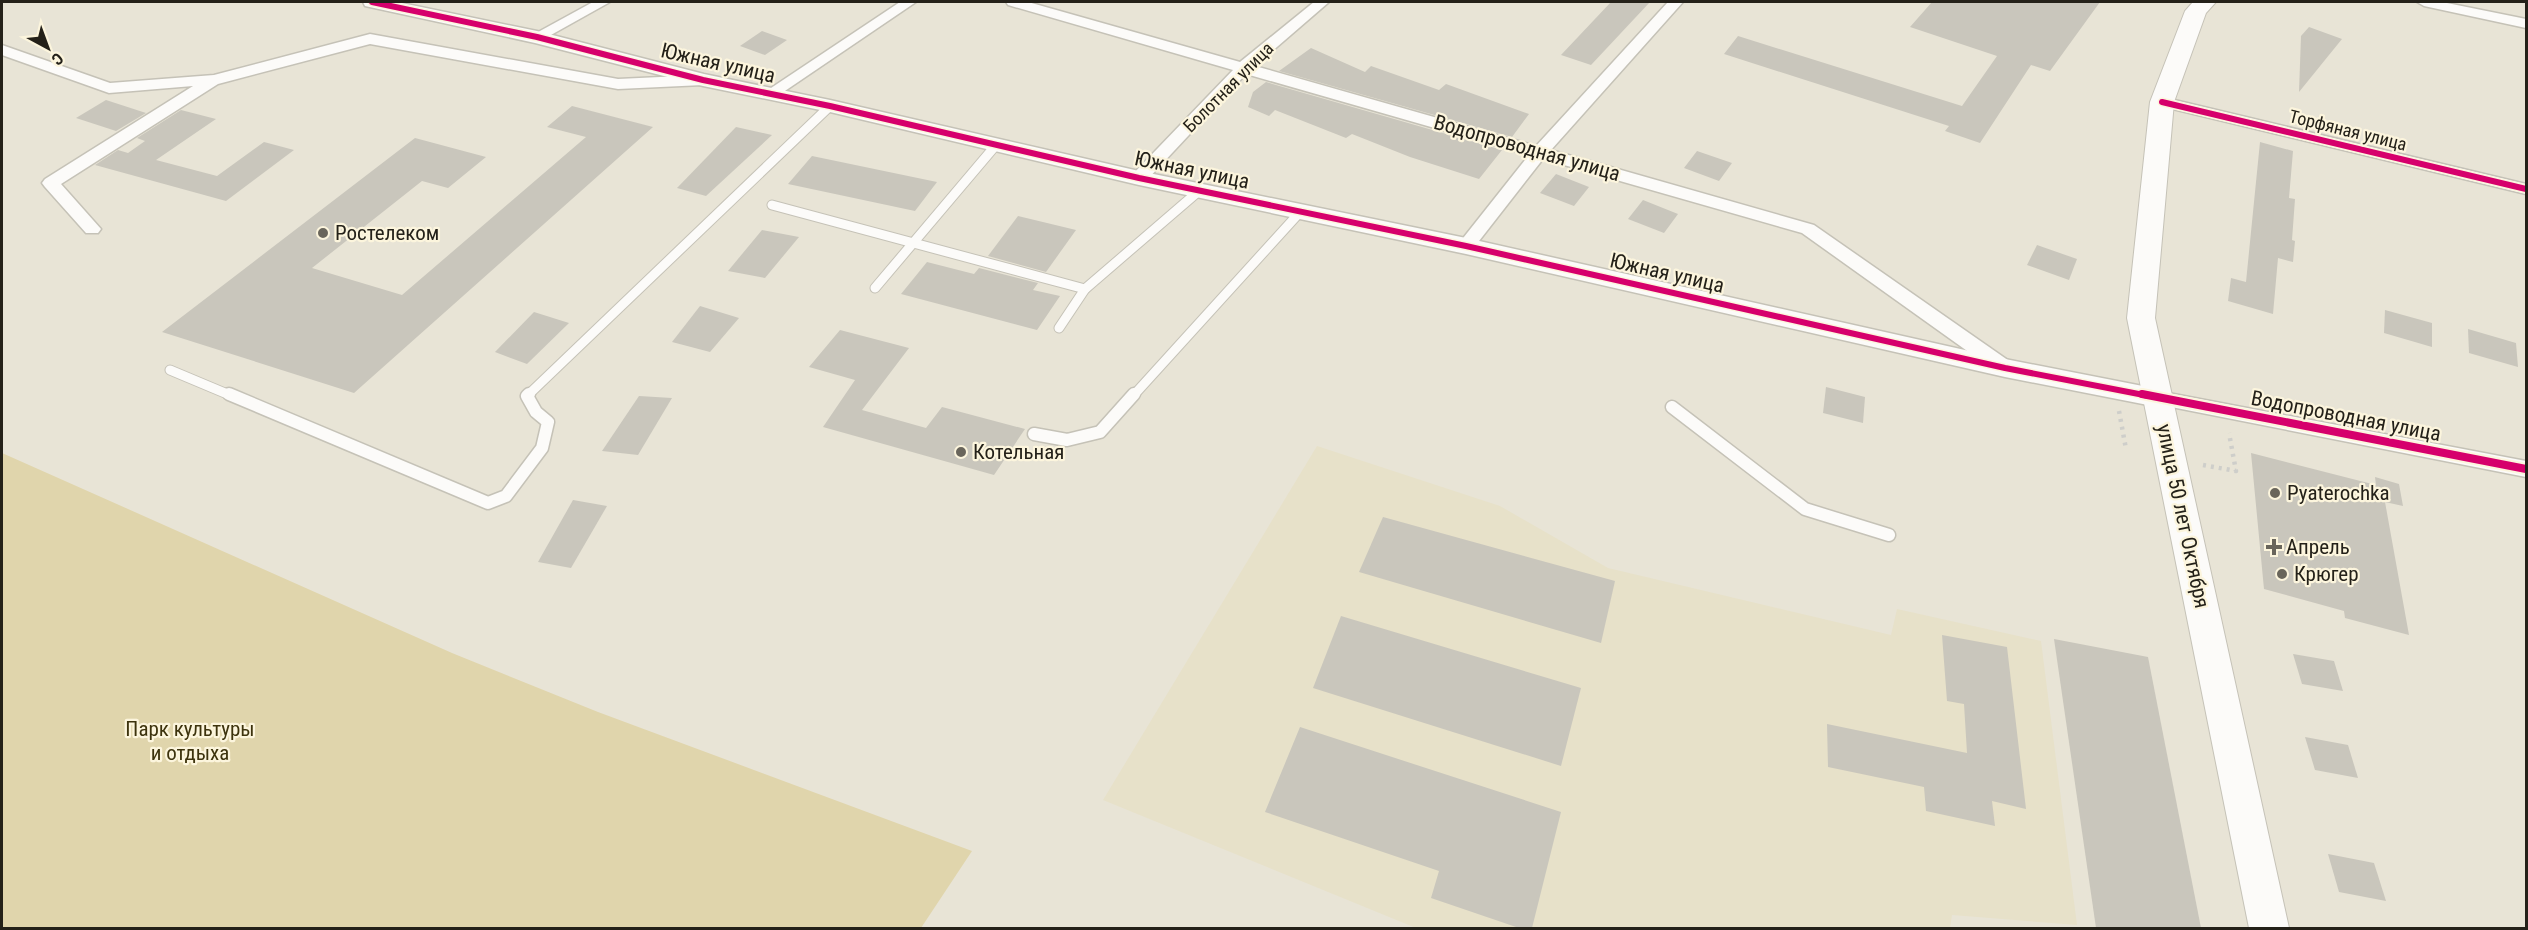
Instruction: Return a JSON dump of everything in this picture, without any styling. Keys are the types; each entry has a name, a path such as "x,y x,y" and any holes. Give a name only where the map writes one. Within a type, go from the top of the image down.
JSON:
{"main road":[{"name":"улица 50 лет Октября","path":"2205,2 2196,11 2162,102 2140,318 2269,928"}],"street":[{"name":"Южная улица","path":"372,2 537,37 703,80 831,106 1139,178 1466,246 2005,368 2158,398"},
{"path":"537,37 603,2"},
{"path":"770,94 909,2"},
{"name":"Водопроводная улица","path":"1013,2 1808,229 2005,368"},
{"name":"Болотная улица","path":"1139,178 1244,67 1322,2"},
{"path":"1466,246 1540,152 1676,2"},
{"path":"2424,2 2526,24"},
{"path":"2,50 108,88 214,80 370,39 618,84 703,80"},
{"path":"92,230 51,183 214,80"},
{"name":"Торфяная улица","path":"2162,102 2526,189"},
{"name":"Водопроводная улица","path":"2158,398 2526,469"}],"lane":[{"path":"170,370 488,503 506,496 542,448 548,422 536,412 527,396 831,106"},
{"path":"875,288 996,145"},
{"path":"1059,328 1085,289 1200,190"},
{"path":"771,205 1085,289"},
{"path":"1034,434 1067,440 1100,432 1300,211"},
{"path":"1671,407 1805,509 1889,535"}],"path":[{"path":"2203,465 2236,471 2229,432"}],"shaded area":[{"path":"1317,446 1500,506 1608,568 1891,635 1897,609 2041,641 2077,925 1952,915 1950,928 1416,928 1103,800"}],"green space":[{"name":"Парк культуры и отдыха","path":"2,453 452,653 598,712 972,851 921,928 2,928"}],"building":[{"path":"1611,2 1650,2 1591,65 1561,55"},
{"path":"1932,2 2100,2 2050,71 2031,65 1980,143 1945,131 1949,126 1724,54 1738,36 1962,106 1997,56 1910,27"},
{"path":"2309,27 2342,39 2299,92 2301,36"},
{"path":"762,31 787,40 765,55 740,46"},
{"path":"1311,48 1365,72 1371,66 1439,90 1446,84 1529,114 1512,137 1279,71"},
{"path":"1266,82 1502,150 1479,179 1410,157 1352,134 1346,138 1275,110 1269,116 1248,107 1253,92"},
{"path":"106,100 146,113 116,131 76,118"},
{"name":"Ростелеком","path":"572,106 653,127 354,393 162,332 415,138 486,157 448,188 422,181 312,268 402,295 586,137 547,127"},
{"path":"181,110 216,119 156,160 217,176 264,142 294,150 226,201 95,165 118,150 128,153 145,141 137,138"},
{"path":"736,127 772,135 706,196 677,188"},
{"path":"2260,142 2293,151 2289,198 2295,199 2293,262 2278,258 2273,314 2228,301 2231,278 2246,282"},
{"path":"1697,151 1732,163 1719,181 1684,168"},
{"path":"812,156 937,182 915,211 788,184"},
{"path":"1556,174 1589,187 1574,206 1540,193"},
{"path":"1643,200 1678,214 1664,233 1628,219"},
{"path":"1018,216 1076,230 1046,272 988,256"},
{"path":"762,230 799,237 765,278 728,271"},
{"path":"2037,245 2077,259 2069,280 2027,265"},
{"path":"927,262 974,274 979,268 1038,283 1033,290 1060,296 1037,330 901,294"},
{"path":"700,306 739,318 710,352 672,342"},
{"path":"2385,310 2432,323 2432,347 2384,333"},
{"path":"534,312 569,323 527,364 495,352"},
{"path":"2468,329 2516,343 2518,367 2469,353"},
{"name":"Котельная","path":"840,330 909,348 862,410 926,428 942,407 1025,429 994,475 823,427 855,380 809,367"},
{"path":"1826,387 1865,397 1863,423 1823,413"},
{"path":"639,396 672,398 638,455 602,451"},
{"path":"2251,453 2376,485 2375,477 2399,484 2403,506 2385,502 2409,635 2345,618 2344,611 2264,589"},
{"path":"573,500 607,506 571,568 538,562"},
{"path":"1383,517 1615,581 1601,643 1359,572"},
{"path":"1341,616 1581,688 1561,766 1313,688"},
{"path":"1942,635 2007,647 2026,809 1992,801 1995,826 1926,811 1924,787 1828,767 1827,724 1967,753 1964,704 1947,701"},
{"path":"2054,639 2148,657 2201,928 2096,928"},
{"path":"2293,654 2334,661 2343,691 2302,684"},
{"path":"1300,727 1561,812 1532,928 1519,928 1431,898 1439,871 1265,812"},
{"path":"2305,737 2348,745 2358,778 2315,770"},
{"path":"2328,854 2374,863 2386,901 2339,892"}],"cycle path":[{"path":"372,2 537,37 703,80 830,106 1139,178 1466,246 2005,368 2526,469"},
{"path":"2162,102 2526,189"}],"place":[{"name":"Ростелеком","path":"323,233"},
{"name":"Котельная","path":"961,452"},
{"name":"Pyaterochka","path":"2275,493"},
{"name":"Апрель","path":"2274,547"},
{"name":"Крюгер","path":"2282,574"}]}
